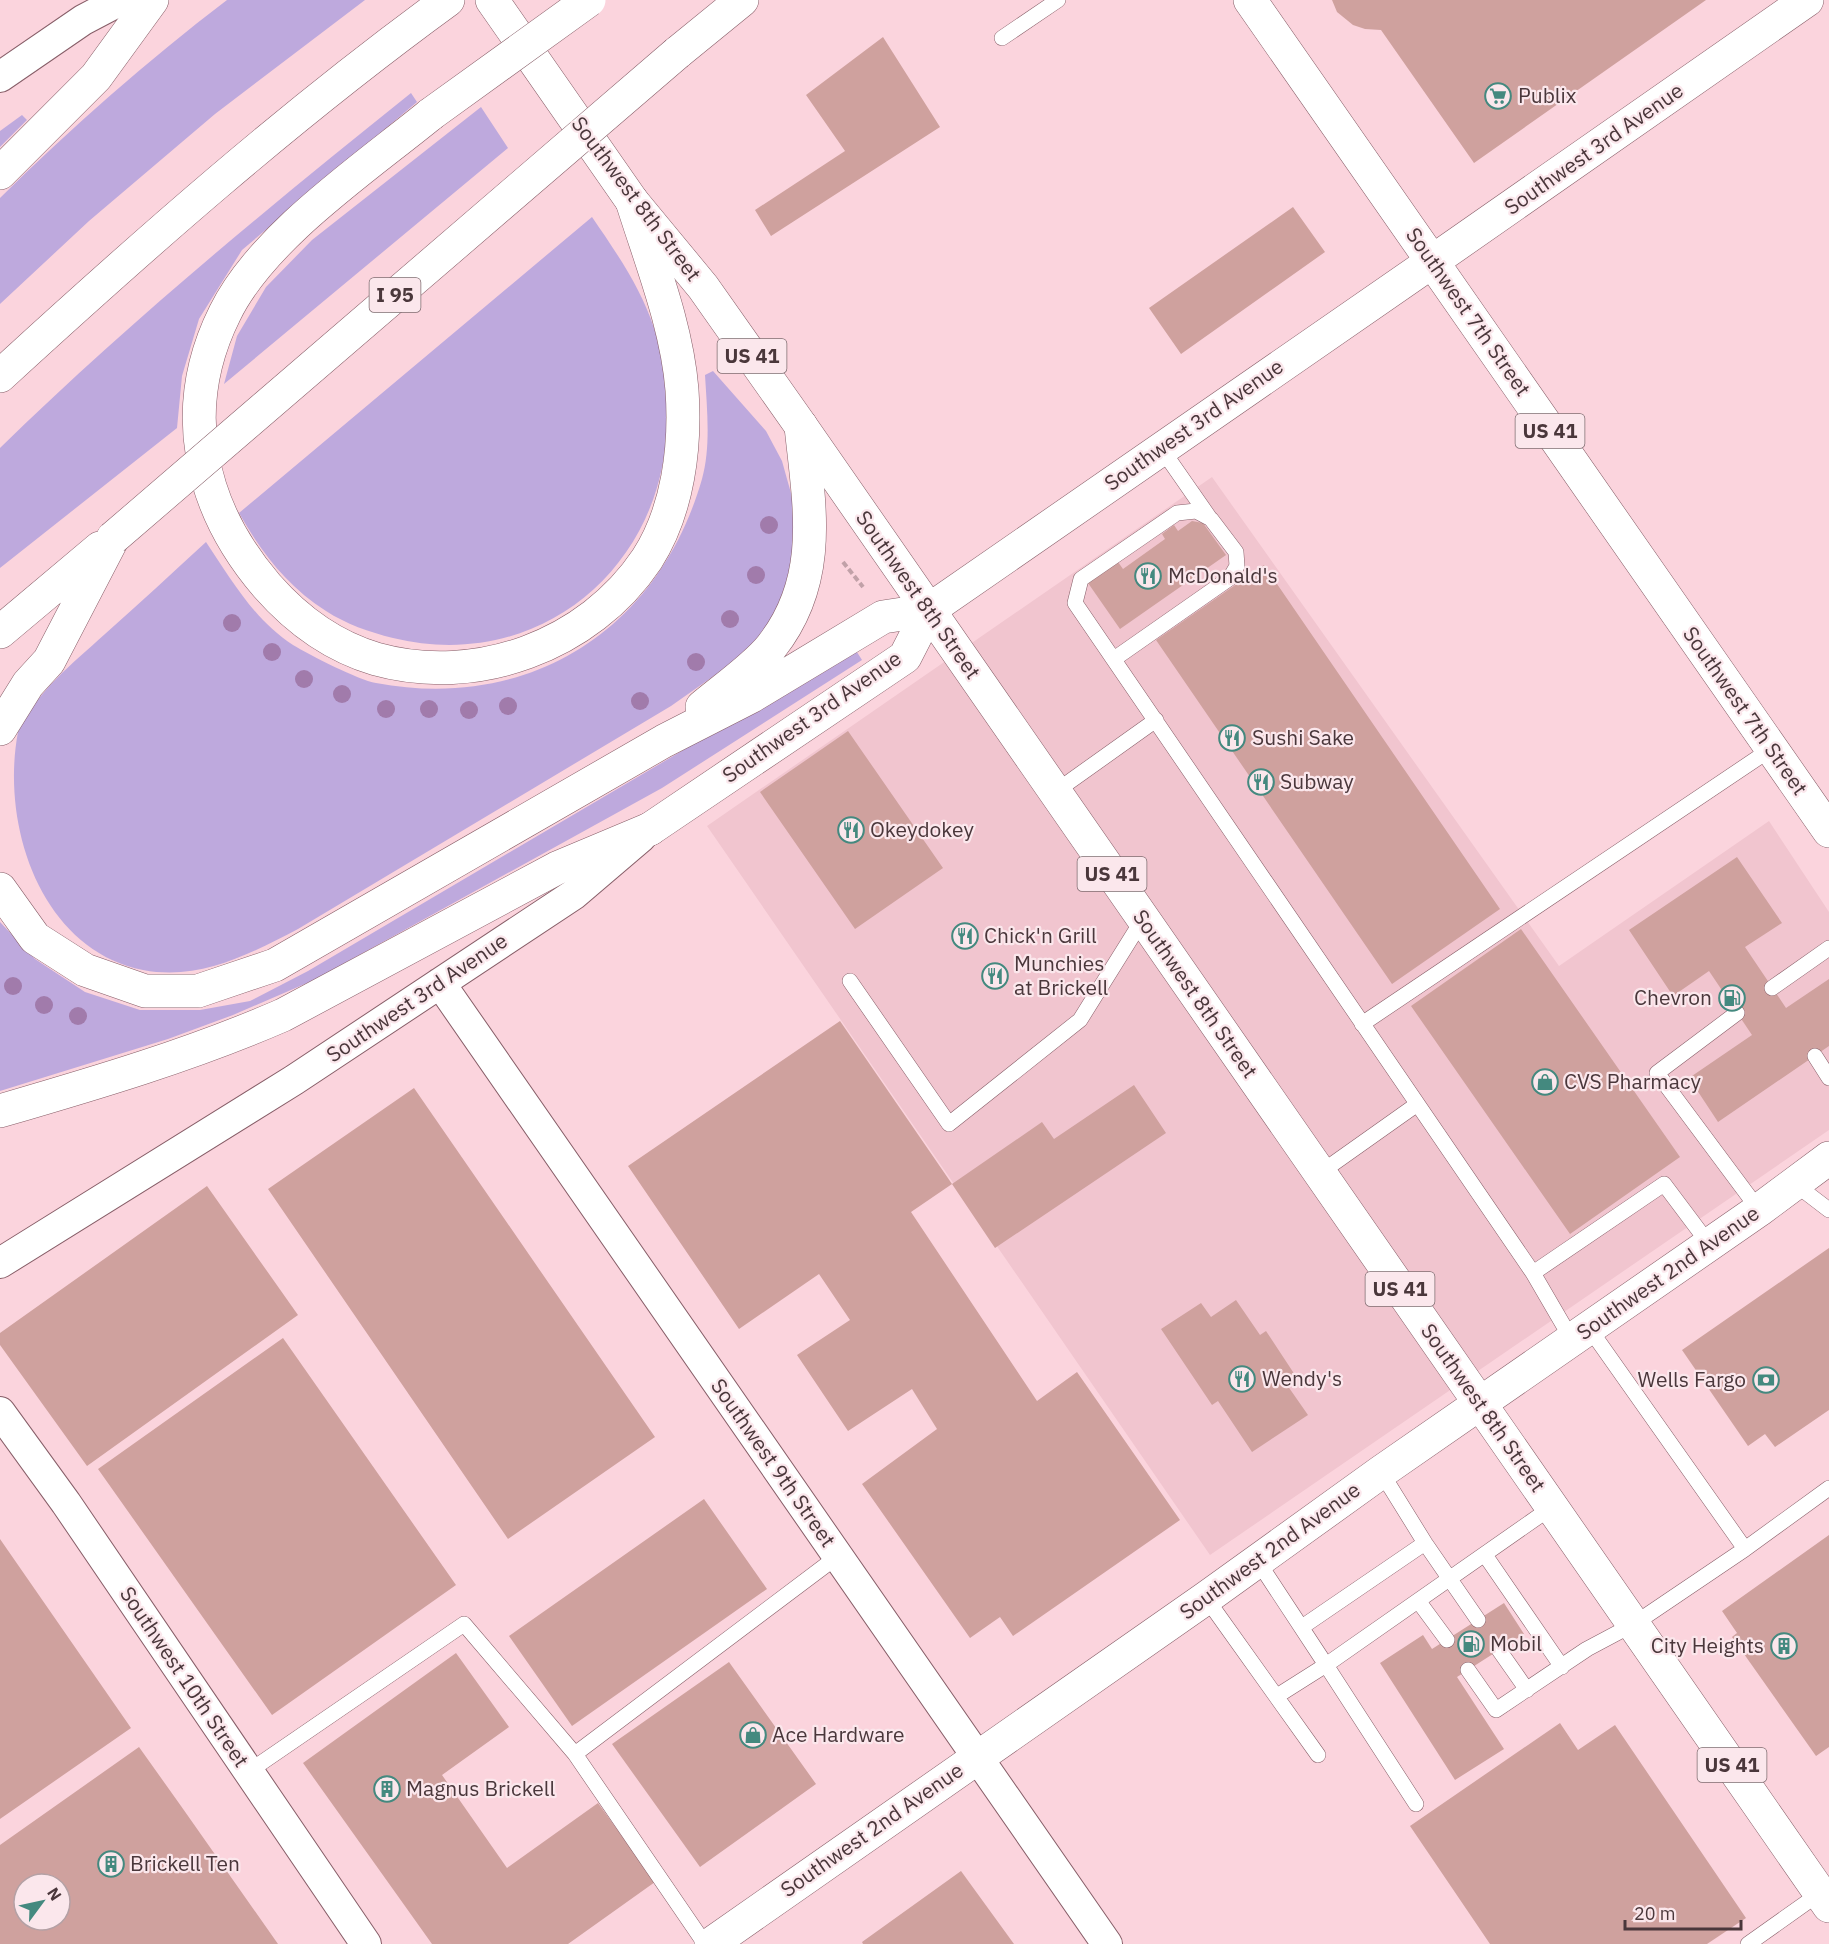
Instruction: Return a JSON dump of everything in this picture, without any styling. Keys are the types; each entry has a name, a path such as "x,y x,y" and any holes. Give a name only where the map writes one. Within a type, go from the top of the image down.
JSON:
{"main road":[{"path":"0,173 96,77 152,0"},
{"path":"0,376 199,198 354,68 448,0"},
{"name":"Southwest 8th Street","path":"492,0 632,201 703,287 801,426 1824,1900"},
{"path":"589,0 430,114 287,233 250,274 225,311 208,352 200,390 200,442 208,486 228,534 251,568 285,607 326,639 376,659 441,669 511,659 566,636 614,601 648,558 668,515 679,474 682,392 679,364 666,312 632,201"},
{"name":"I 95","path":"0,632 742,0"},
{"name":"Southwest 7th Street","path":"1251,0 1829,831"},
{"name":"Southwest 3rd Avenue","path":"650,829 905,657 929,610 1808,0"},
{"path":"664,741 771,648 797,604 807,569 812,533 801,426"},
{"path":"0,729 28,684 48,661 113,538"},
{"path":"0,889 35,938 85,970 145,991 198,991 275,965 664,741 752,696 883,617 929,610"},
{"path":"0,1111 157,1063 264,1024 320,997 557,867 650,829"},
{"name":"Southwest 2nd Avenue","path":"711,1944 1206,1598 1381,1472 1759,1210 1829,1158"}],"street":[{"path":"0,77 74,26 121,0"},
{"name":"Southwest 3rd Avenue","path":"0,1263 294,1080 573,895 650,829"},
{"name":"Southwest 9th Street","path":"440,983 1107,1944"},
{"name":"Southwest 10th Street","path":"0,1412 66,1503 366,1944"}],"lane":[{"path":"1002,38 1058,0"},
{"path":"1114,659 1230,578 1237,566 1236,552 1161,448"},
{"path":"1211,519 1196,511 1177,513 1081,579 1075,603 1533,1273 1745,1550"},
{"path":"1056,792 1156,720"},
{"path":"1362,1024 1771,749"},
{"path":"850,981 949,1124 1080,1020 1143,920"},
{"path":"1772,988 1829,948"},
{"path":"1737,1013 1657,1073 1759,1210"},
{"path":"1815,1056 1829,1077"},
{"path":"1320,1173 1416,1105"},
{"path":"1533,1273 1664,1184 1709,1244"},
{"path":"1795,1184 1829,1209"},
{"path":"1381,1472 1425,1543 1478,1620"},
{"path":"1468,1670 1496,1710 1587,1649 1634,1624 1745,1550 1829,1488"},
{"path":"1277,1696 1419,1602 1552,1508"},
{"path":"1302,1627 1425,1543"},
{"path":"1485,1555 1562,1666"},
{"path":"575,1754 838,1556"},
{"path":"1257,1560 1416,1804"},
{"path":"1206,1598 1318,1755"},
{"path":"1419,1602 1447,1640"},
{"path":"248,1772 464,1624 575,1754 705,1944"},
{"path":"1499,1650 1527,1690"},
{"path":"1748,1944 1824,1900"}],"path":[{"path":"838,558 867,592"}],"shaded area":[{"path":"227,0 365,0 215,114 89,221 0,304 0,198 110,95"},
{"path":"411,93 417,102 242,250 199,319 182,376 177,428 0,568 0,448 99,355 201,265"},
{"path":"481,107 508,148 224,384 237,336 266,287 312,240"},
{"path":"22,115 27,120 0,147 0,131"},
{"path":"592,217 627,271 649,313 663,361 666,384 667,418 661,471 645,520 619,562 585,597 544,623 497,640 447,645 393,638 350,624 312,601 287,579 266,555 239,513"},
{"path":"713,371 766,431 782,461 794,504 796,541 787,585 772,619 745,654 671,706 298,929 243,956 185,972 143,970 108,958 78,938 54,911 36,879 23,844 16,806 14,769 18,732 35,704 56,679 206,542 244,598 266,624 293,645 334,667 368,681 432,689 486,684 535,671 581,648 621,617 655,578 682,532 702,479 707,454 708,428 705,375"},
{"path":"1212,477 1559,966 1769,821 1829,912 1829,1130 1210,1555 707,826"},
{"path":"855,649 862,660 662,788 314,980 233,1015 168,1039 0,1091 0,922 35,959 85,992 140,1010 200,1010 250,1001 308,971"}],"building":[{"name":"Publix","path":"1332,0 1706,0 1474,163 1381,30 1365,29 1353,25 1337,12"},
{"path":"883,37 940,127 771,236 755,210 845,151 806,95"},
{"path":"1293,207 1325,252 1181,354 1149,308"},
{"name":"McDonald's","path":"1192,521 1203,523 1226,555 1120,629 1088,583 1118,562 1123,569 1165,539 1162,534 1174,525 1178,531"},
{"path":"1264,565 1500,909 1392,984 1156,640"},
{"name":"Okeydokey","path":"848,731 943,868 855,929 760,792"},
{"path":"1737,857 1782,923 1745,947 1786,1008 1829,979 1829,1046 1718,1122 1689,1078 1752,1035 1709,971 1673,996 1629,930"},
{"name":"CVS Pharmacy","path":"1521,929 1680,1157 1570,1234 1411,1006"},
{"path":"840,1021 952,1184 911,1212 1037,1401 1077,1372 1180,1520 1013,1636 1000,1617 970,1638 862,1484 937,1429 912,1389 848,1431 797,1355 850,1320 819,1274 739,1329 628,1166"},
{"path":"1134,1085 1166,1133 995,1248 952,1184 1042,1122 1054,1139"},
{"path":"414,1088 655,1437 508,1539 268,1189"},
{"path":"207,1186 298,1315 87,1466 0,1345 0,1333"},
{"name":"Wells Fargo","path":"1829,1248 1829,1410 1775,1447 1765,1434 1748,1446 1682,1350"},
{"name":"Wendy's","path":"1236,1300 1260,1335 1266,1331 1295,1375 1285,1382 1308,1415 1252,1452 1218,1401 1212,1405 1161,1329 1201,1303 1211,1317"},
{"path":"283,1338 456,1585 272,1715 98,1469"},
{"path":"704,1499 767,1589 572,1726 509,1636"},
{"name":"City Heights","path":"1829,1535 1829,1747 1816,1756 1732,1637 1737,1633 1722,1611"},
{"path":"0,1539 131,1728 0,1819"},
{"path":"1504,1603 1524,1634 1457,1677 1504,1749 1455,1780 1380,1663 1423,1635 1432,1649"},
{"name":"Magnus Brickell","path":"456,1653 509,1727 442,1775 507,1868 598,1803 655,1882 568,1944 432,1944 303,1763"},
{"path":"729,1662 816,1784 700,1867 612,1744"},
{"path":"1560,1723 1578,1750 1615,1725 1746,1918 1707,1944 1490,1944 1410,1826"},
{"name":"Brickell Ten","path":"139,1747 278,1944 0,1944 0,1845"},
{"path":"961,1871 1014,1944 863,1944 862,1942"}],"place":[{"name":"Publix","path":"1498,96"},
{"name":"McDonald's","path":"1148,576"},
{"name":"Sushi Sake","path":"1232,738"},
{"name":"Subway","path":"1261,782"},
{"name":"Okeydokey","path":"851,830"},
{"name":"Chick'n Grill","path":"965,936"},
{"name":"Munchies at Brickell","path":"995,976"},
{"name":"Chevron","path":"1732,998"},
{"name":"CVS Pharmacy","path":"1545,1082"},
{"name":"Wendy's","path":"1242,1379"},
{"name":"Wells Fargo","path":"1766,1380"},
{"name":"Mobil","path":"1471,1644"},
{"name":"City Heights","path":"1784,1646"},
{"name":"Ace Hardware","path":"753,1735"},
{"name":"Magnus Brickell","path":"387,1789"},
{"name":"Brickell Ten","path":"111,1864"}]}
